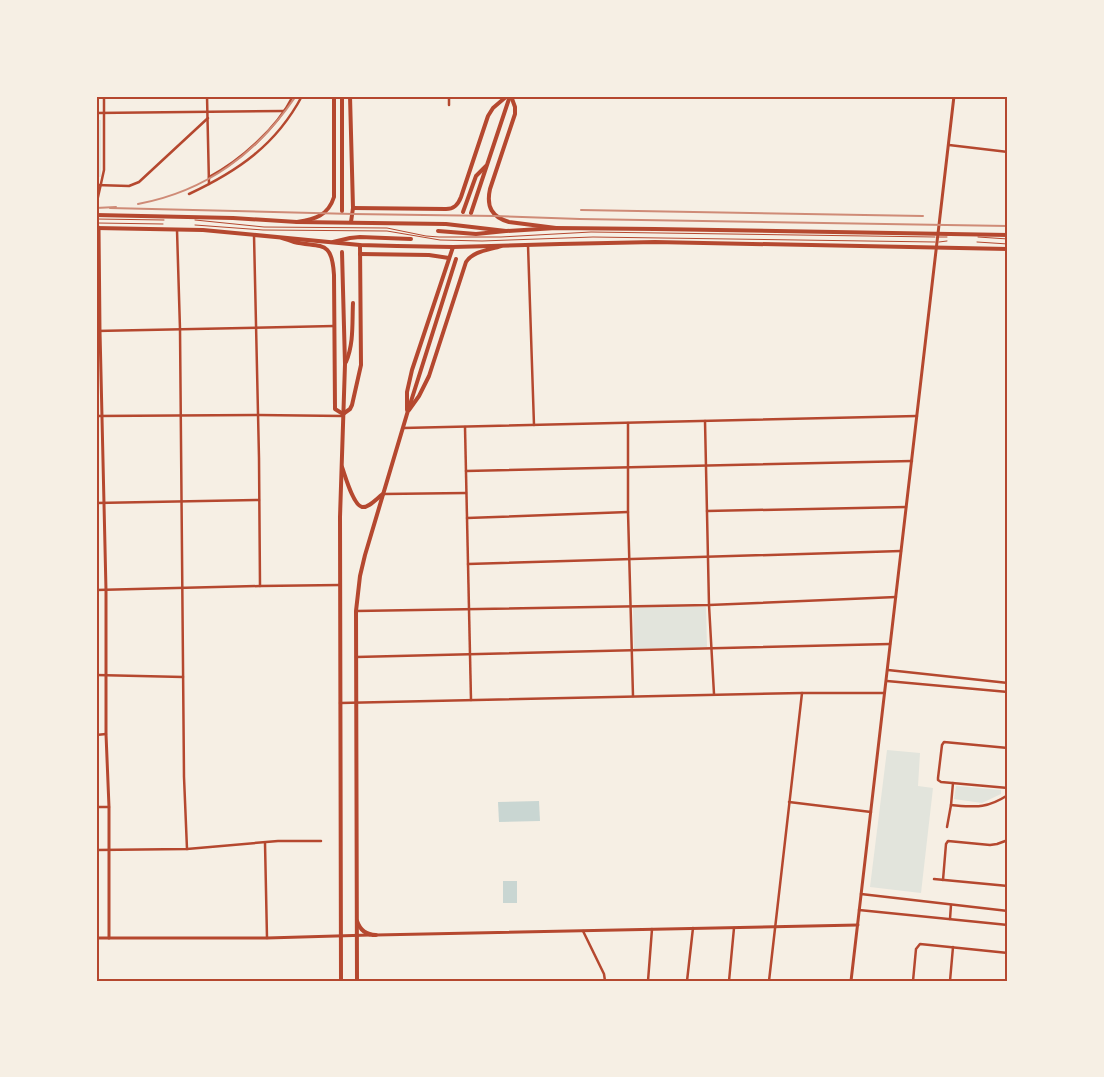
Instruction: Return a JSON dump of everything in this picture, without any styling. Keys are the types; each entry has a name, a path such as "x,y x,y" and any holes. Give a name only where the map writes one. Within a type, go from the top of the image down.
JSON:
{"main road":[{"path":"297,222 321,215 333,201 334,96"},
{"path":"342,96 342,211"},
{"path":"350,96 354,208 352,222"},
{"path":"354,208 446,210 454,208 461,197 488,116 497,103 509,96"},
{"path":"471,213 509,96"},
{"path":"509,96 515,107 515,114 490,189 489,206 494,215 502,220 556,228"},
{"path":"463,212 476,176 486,166"},
{"path":"96,215 233,218 297,222 446,224 506,231"},
{"path":"97,226 203,230 360,245 453,247 655,242 1008,249"},
{"path":"438,232 476,234 556,228 655,228 938,238 1008,236"},
{"path":"333,242 360,237 411,239"},
{"path":"282,238 294,242 321,246 328,252 334,266 335,409 343,415"},
{"path":"343,415 352,405 361,365 360,245"},
{"path":"406,414 419,396 429,376 469,258 475,254 501,246"},
{"path":"406,414 407,392 412,370 453,247"},
{"path":"341,981 340,585 341,465 345,364 342,252"},
{"path":"360,254 448,258"},
{"path":"357,981 356,610 360,576 364,555 406,414 456,259"},
{"path":"345,364 352,342 353,303"},
{"path":"341,465 354,500 359,505 369,505 383,494"},
{"path":"356,915 362,930 376,935"}],"street":[{"path":"96,206 104,170 104,96"},
{"path":"207,96 209,184"},
{"path":"209,177 235,161 270,129 293,96"},
{"path":"189,194 242,165 264,147 291,116 302,96"},
{"path":"449,96 449,105"},
{"path":"851,981 954,96"},
{"path":"96,113 284,111"},
{"path":"96,185 129,186 139,182 208,118"},
{"path":"949,145 1008,152"},
{"path":"97,226 98,331 106,590 109,938"},
{"path":"177,230 180,330 186,848"},
{"path":"254,235 260,586"},
{"path":"528,245 534,425"},
{"path":"98,331 334,326"},
{"path":"96,416 343,415"},
{"path":"403,428 917,416"},
{"path":"706,421 709,605 714,694"},
{"path":"628,423 628,512 634,696"},
{"path":"465,427 471,700"},
{"path":"466,471 912,461"},
{"path":"383,494 466,494"},
{"path":"96,503 259,500"},
{"path":"707,511 906,506"},
{"path":"467,518 628,512"},
{"path":"468,564 902,550"},
{"path":"96,590 340,585"},
{"path":"356,610 709,605 896,597"},
{"path":"356,657 890,644"},
{"path":"888,670 1008,682"},
{"path":"96,675 183,677"},
{"path":"886,681 1008,692"},
{"path":"340,703 802,692 886,693"},
{"path":"769,981 802,692"},
{"path":"96,735 106,734"},
{"path":"1008,748 943,743 938,779 941,782 1008,788"},
{"path":"947,827 953,783"},
{"path":"951,805 984,806 997,802 1008,795"},
{"path":"789,802 871,812"},
{"path":"96,807 109,807"},
{"path":"943,880 946,844 948,841 990,845 1008,840"},
{"path":"96,850 186,848 291,841 321,841"},
{"path":"265,843 266,938"},
{"path":"934,879 1007,886"},
{"path":"861,894 1008,912"},
{"path":"950,919 951,905"},
{"path":"859,910 1008,925"},
{"path":"96,938 266,938 858,925"},
{"path":"687,981 693,928"},
{"path":"729,981 734,928"},
{"path":"648,981 652,929"},
{"path":"583,931 604,974 605,981"},
{"path":"912,981 916,949 920,944 1008,953"},
{"path":"950,981 953,947"}],"lane":[{"path":"96,219 164,220"},
{"path":"195,220 264,227 387,228 438,237 492,238 600,232 938,238 947,241"},
{"path":"97,226 164,224"},
{"path":"195,224 263,230 387,231 423,238 482,241 593,237 947,237"},
{"path":"978,238 1008,239"},
{"path":"978,242 1008,244"}],"shaded area":[{"path":"96,120 101,120 101,177 96,177"},
{"path":"633,607 706,607 707,647 634,649"},
{"path":"887,750 920,753 918,786 933,788 921,893 870,887"},
{"path":"956,786 1001,790 1001,794 982,803 954,799"},
{"path":"539,801 540,821 499,822 498,802"},
{"path":"503,881 517,881 517,903 503,903"}],"railway":[{"path":"138,204 186,190 228,167 265,135 296,96"},
{"path":"96,208 116,207"},
{"path":"110,208 580,219 1008,226"},
{"path":"581,210 923,216"}]}
